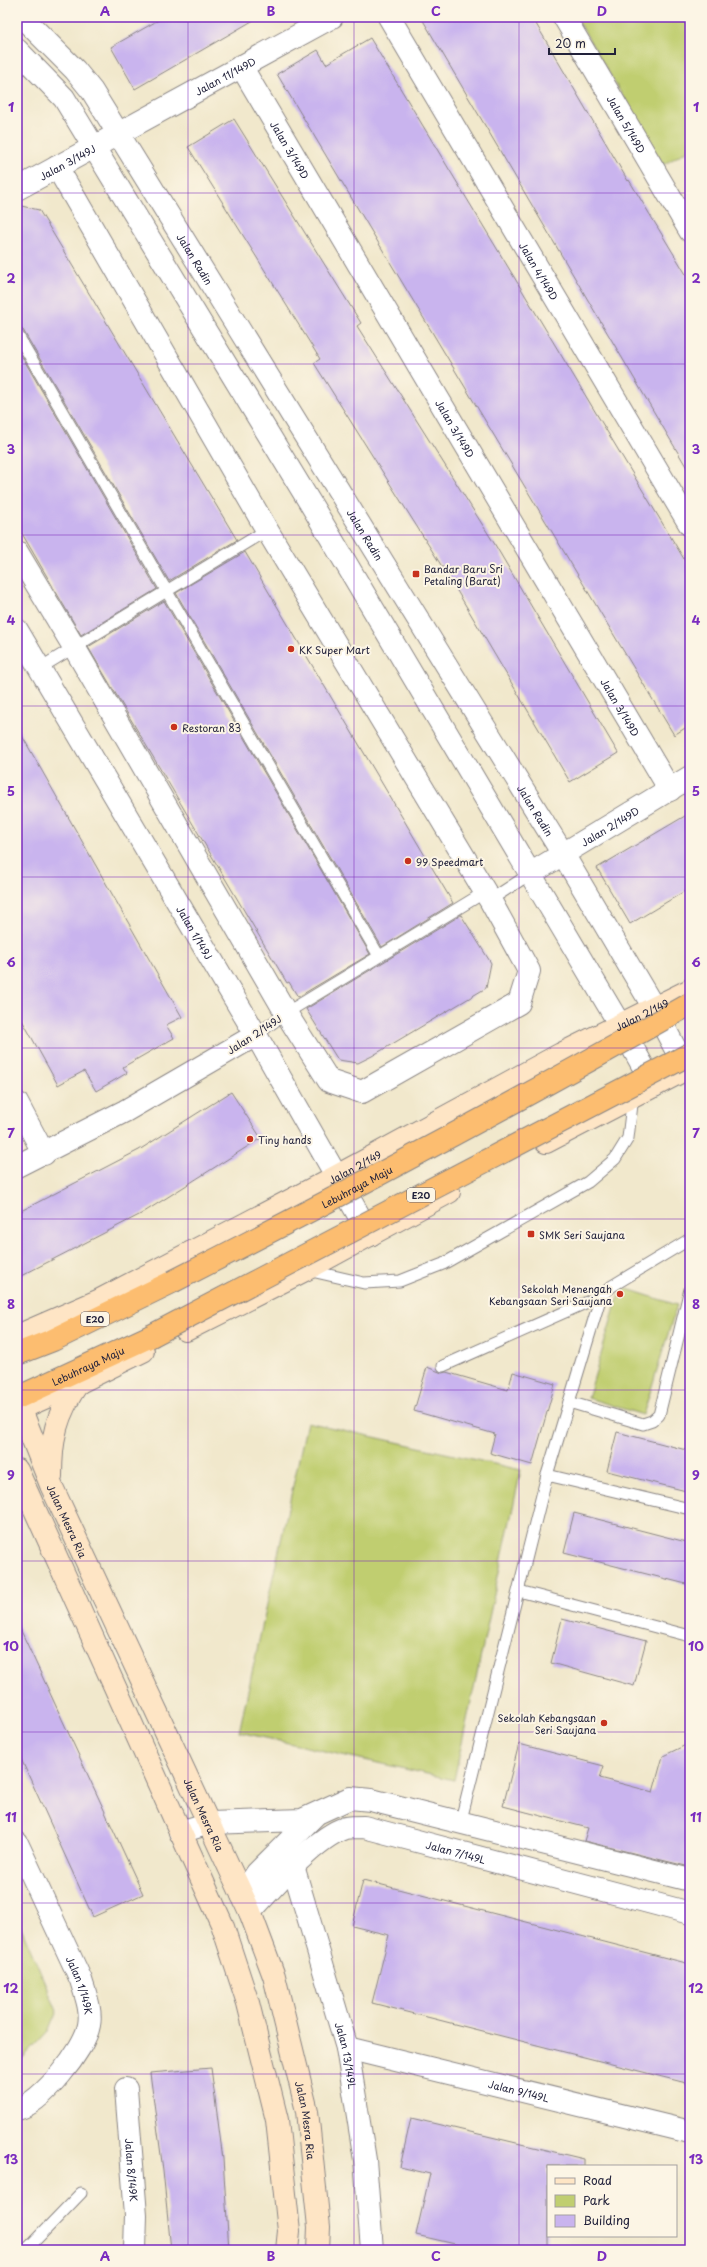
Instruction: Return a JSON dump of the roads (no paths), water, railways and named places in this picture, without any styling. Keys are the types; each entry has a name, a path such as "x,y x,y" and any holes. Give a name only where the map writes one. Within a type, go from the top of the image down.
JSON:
{"highway":[{"name":"Lebuhraya Maju","path":"17,1354 53,1340 172,1282 354,1188 564,1075 690,1004"},
{"name":"Lebuhraya Maju","path":"18,1404 689,1063"}],"main road":[{"name":"Jalan 2/149","path":"17,1336 100,1300 337,1176 561,1054 690,990"},
{"path":"18,1404 78,1383 305,1270 458,1187 654,1086 689,1063"},
{"path":"51,1485 51,1453 55,1427 64,1404 78,1383"},
{"name":"Jalan Mesra Ria","path":"18,1404 51,1485 246,1903 274,1976 307,2111 319,2227 318,2250"},
{"path":"17,1470 22,1489 222,1924 248,2003 277,2120 289,2231 287,2250"}],"street":[{"name":"Jalan Radin","path":"22,17 83,80 563,854 654,1008 689,1063"},
{"name":"Jalan 11/149D","path":"117,134 332,17"},
{"name":"Jalan 4/149D","path":"389,17 690,525"},
{"name":"Jalan 5/149D","path":"564,17 690,230"},
{"path":"17,50 64,98 316,513 620,1025 654,1086"},
{"name":"Jalan 3/149D","path":"241,66 670,790"},
{"name":"Jalan 3/149J","path":"17,189 117,134"},
{"path":"17,552 74,647 286,1014 329,1081 362,1092 519,1003 529,971 488,896 267,530 57,167"},
{"name":"Jalan 1/149J","path":"17,630 256,1035 370,1235"},
{"name":"Jalan 2/149D","path":"530,874 690,777"},
{"name":"Jalan 2/149J","path":"17,1166 44,1154 126,1111 256,1035"},
{"path":"17,1103 44,1154"},
{"path":"180,1832 210,1823 289,1822 302,1820 350,1798 371,1800 460,1824 690,1880"},
{"path":"246,1903 257,1873 318,1812"},
{"name":"Jalan 7/149L","path":"246,1903 332,1835 346,1828 364,1827 690,1913"},
{"name":"Jalan 1/149K","path":"17,1843 81,1980 88,2001 89,2024 83,2044 69,2065 47,2089 23,2108 17,2109"},
{"name":"Jalan 13/149L","path":"293,1866 347,2048 366,2160 372,2250"},
{"name":"Jalan 9/149L","path":"347,2048 690,2132"},
{"name":"Jalan 8/149K","path":"126,2089 136,2215 136,2250"}],"lane":[{"path":"17,334 379,956"},
{"path":"40,668 267,530"},
{"name":"Jalan 2/149J","path":"256,1035 286,1014 379,956 530,874"},
{"path":"305,1270 364,1283 400,1281 443,1264 588,1182 615,1159 628,1138 634,1096"},
{"path":"443,1366 601,1296 612,1286 690,1239"},
{"path":"569,1402 643,1424 652,1422 658,1415 690,1289"},
{"path":"460,1824 547,1475 601,1296"},
{"path":"547,1475 690,1509"},
{"path":"518,1591 690,1636"},
{"path":"26,2250 81,2193"}],"place":[{"name":"Bandar Baru Sri Petaling (Barat)","path":"416,574"},
{"name":"KK Super Mart","path":"291,649"},
{"name":"Restoran 83","path":"174,727"},
{"name":"99 Speedmart","path":"408,861"},
{"name":"Tiny hands","path":"250,1139"},
{"name":"SMK Seri Saujana","path":"531,1234"},
{"name":"Sekolah Menengah Kebangsaan Seri Saujana","path":"620,1294"},
{"name":"Sekolah Kebangsaan Seri Saujana","path":"604,1723"}]}
